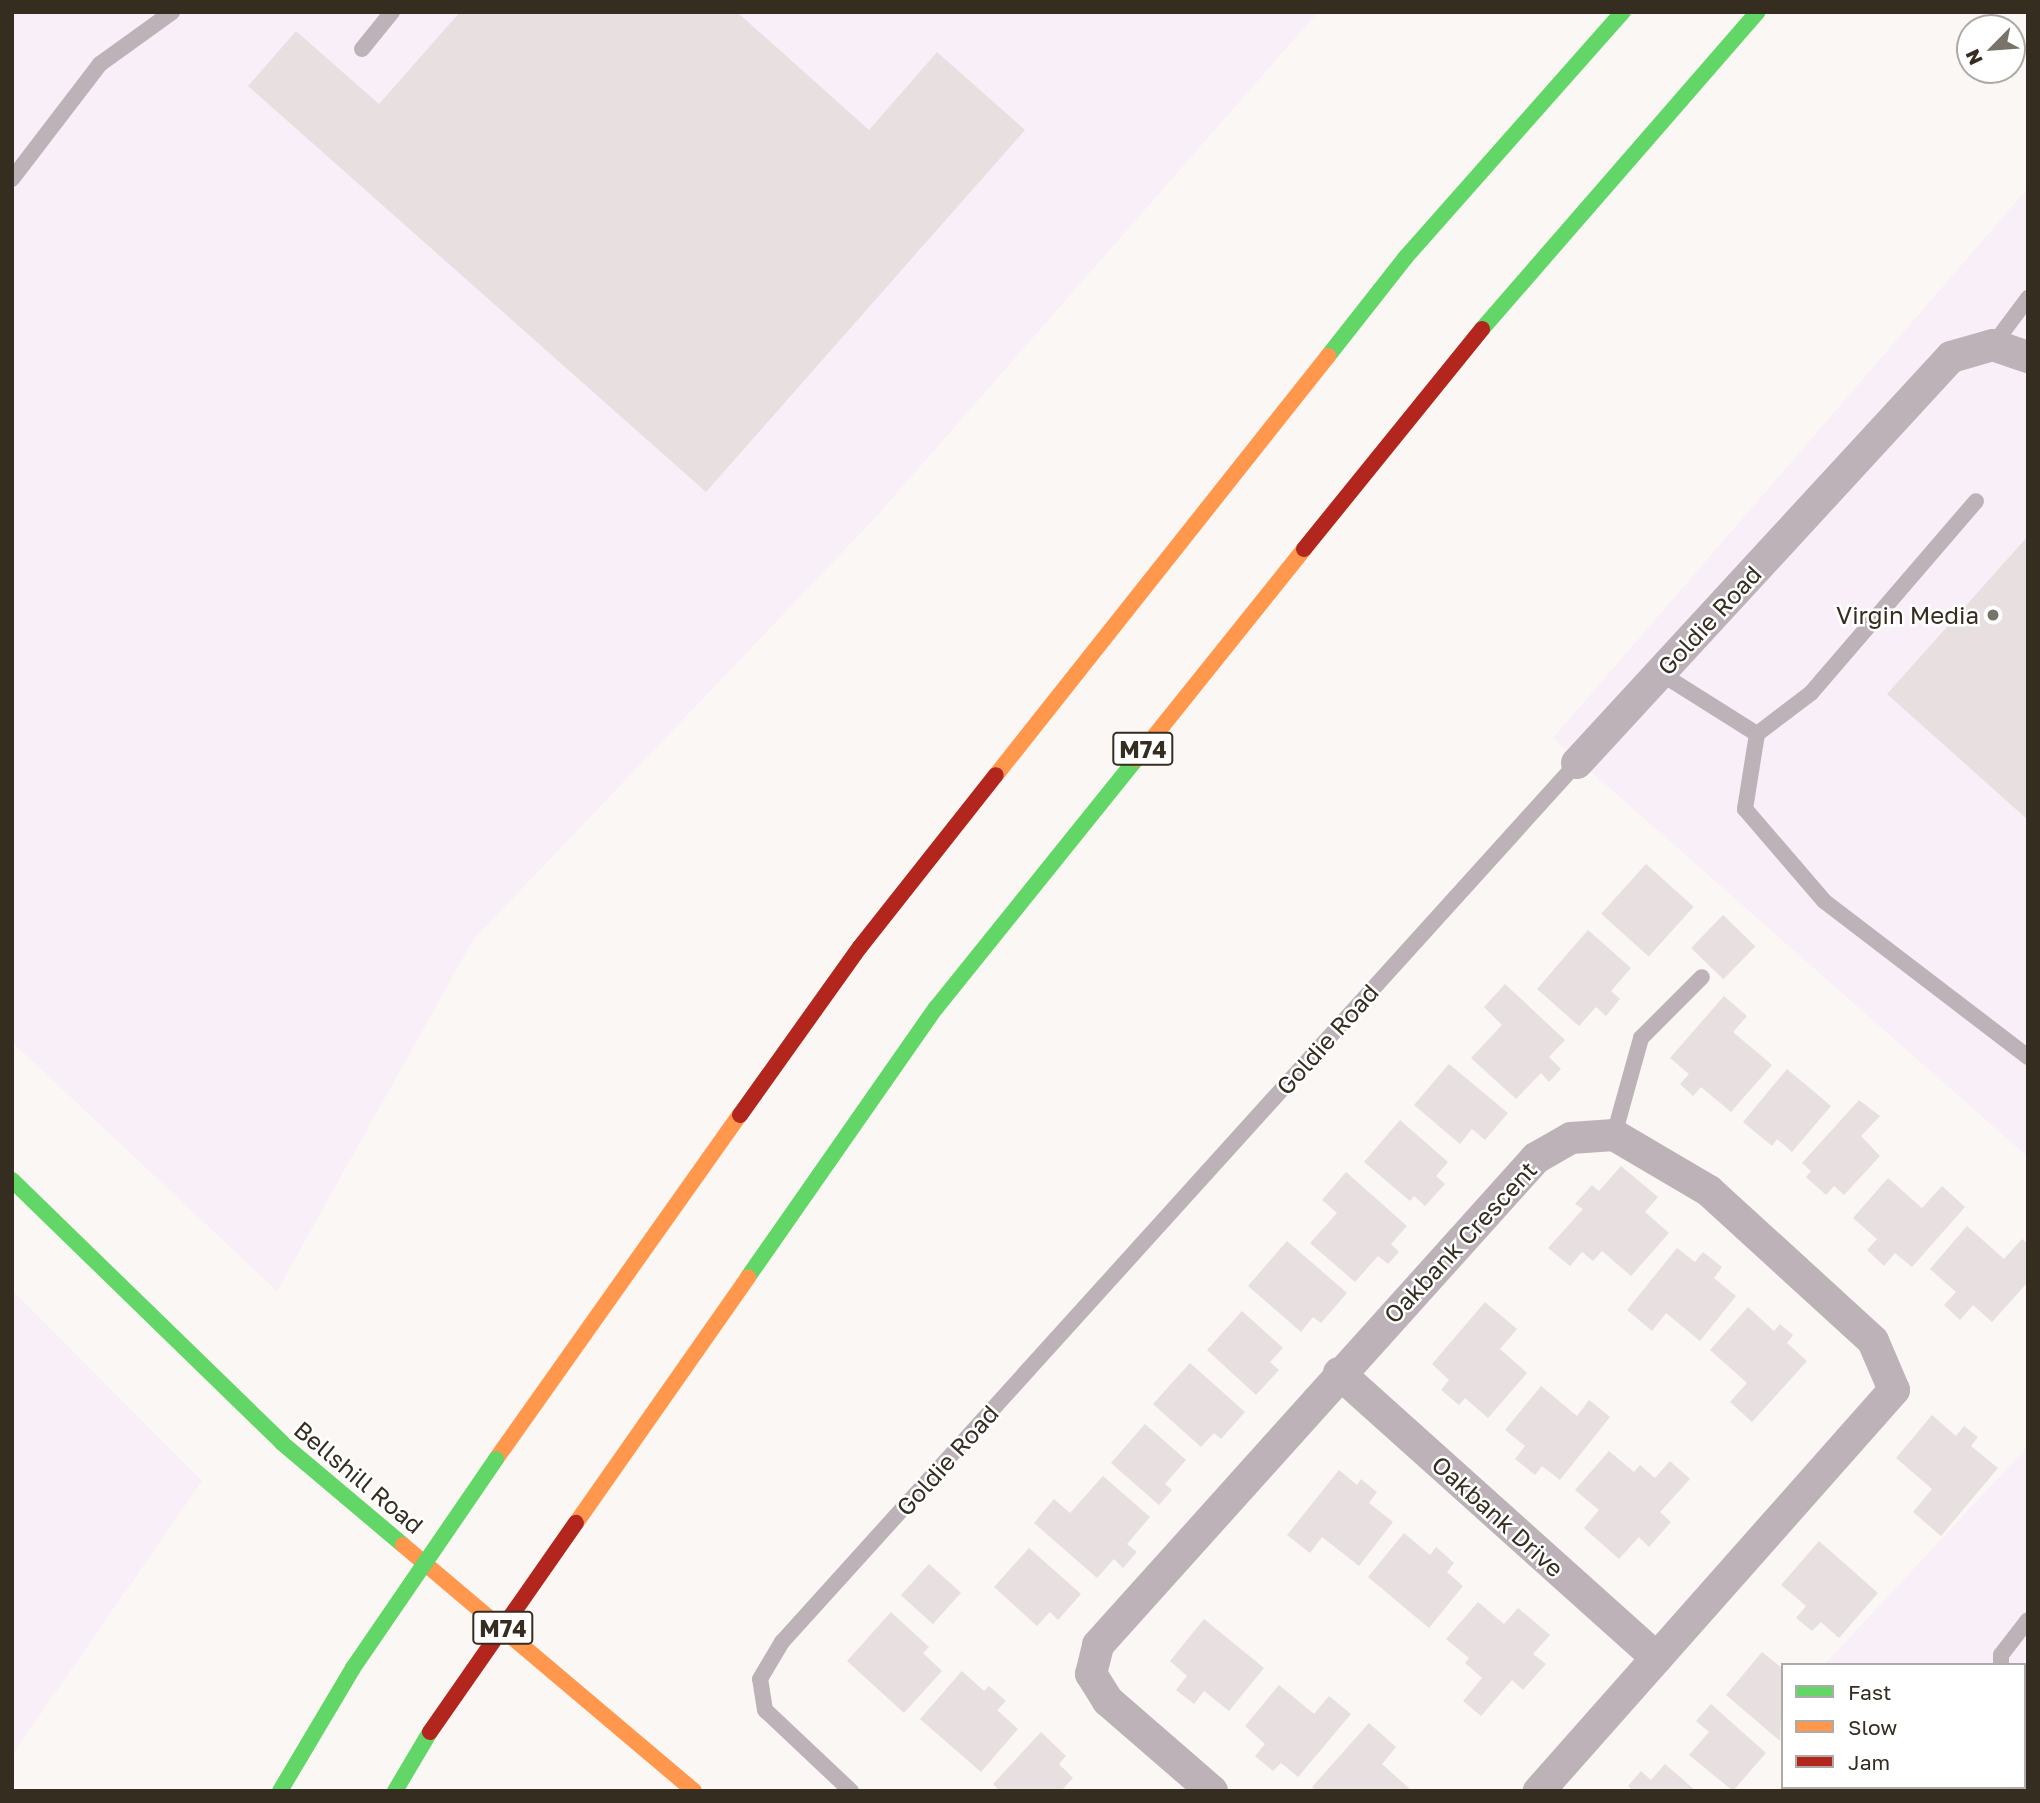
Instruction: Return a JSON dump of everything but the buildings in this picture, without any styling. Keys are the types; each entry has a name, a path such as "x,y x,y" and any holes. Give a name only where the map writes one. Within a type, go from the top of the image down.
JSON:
{"main road":[{"path":"280,1791 353,1668 496,1459 869,936 1405,258 1623,12"},
{"name":"M74","path":"395,1791 430,1732 936,1008 1462,352 1758,12"},
{"name":"Bellshill Road","path":"14,1184 282,1443 694,1791"}],"street":[{"path":"1993,345 2028,357"},
{"name":"Goldie Road","path":"1577,763 1951,357 1993,345"},
{"path":"1539,1791 1894,1390 1873,1341 1709,1191 1614,1135"},
{"name":"Oakbank Crescent","path":"1212,1791 1108,1701 1091,1674 1098,1645 1339,1373 1536,1158 1571,1138 1614,1135"},
{"name":"Oakbank Drive","path":"1339,1373 1657,1658"}],"lane":[{"path":"12,179 100,64 172,12"},
{"path":"362,49 392,12"},
{"path":"1993,345 2028,298"},
{"path":"1976,501 1811,693 1757,734 1745,809 1824,901 2028,1057"},
{"path":"1660,673 1757,734"},
{"name":"Goldie Road","path":"851,1791 765,1710 760,1679 782,1642 1577,763"},
{"path":"1614,1135 1641,1038 1702,976"},
{"path":"2001,1663 2001,1654 2028,1620"}],"shaded area":[{"path":"12,12 1318,12 874,519 473,940 277,1291 12,1042"},
{"path":"2028,188 2028,1157 1553,738"},
{"path":"12,1290 202,1481 12,1755"},
{"path":"2028,1446 2028,1791 1898,1789 2026,1789 2026,1663 1826,1663"}],"traffic: fast":[{"path":"1328,356 1405,258 1623,12"},
{"path":"1482,329 1758,12"},
{"path":"748,1277 936,1008 1136,759"},
{"path":"12,1180 282,1443 403,1545"},
{"path":"353,1668 496,1459"},
{"path":"280,1791 353,1668"},
{"path":"395,1791 430,1732"}],"traffic: slow":[{"path":"996,775 1328,356"},
{"path":"1136,759 1304,549"},
{"path":"496,1459 740,1115"},
{"path":"576,1523 748,1277"},
{"path":"403,1545 694,1791"}],"traffic: jam":[{"path":"1304,549 1482,329"},
{"path":"740,1115 860,947 996,775"},
{"path":"430,1732 576,1523"}],"place":[{"name":"Virgin Media","path":"1993,615"}]}
